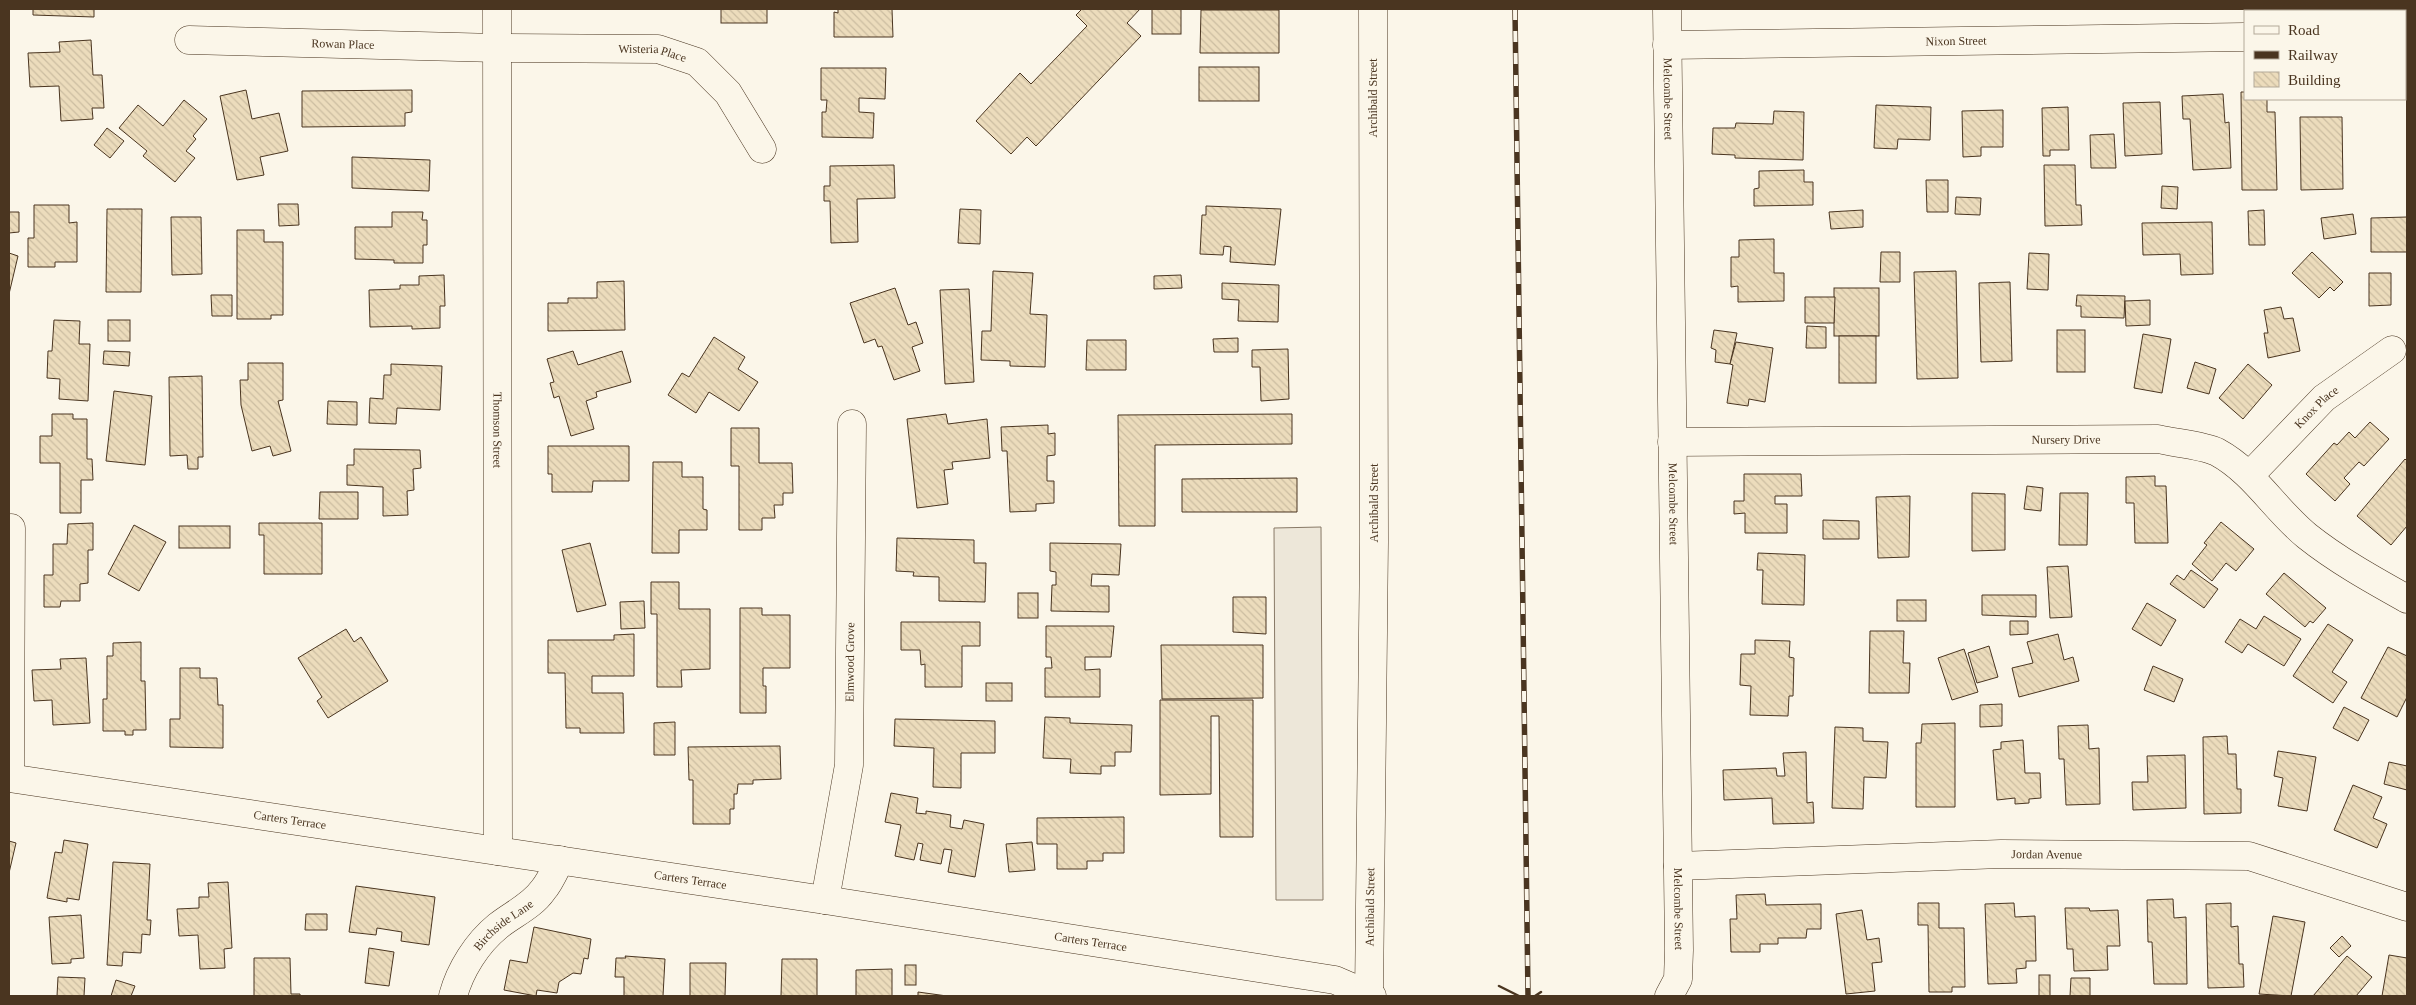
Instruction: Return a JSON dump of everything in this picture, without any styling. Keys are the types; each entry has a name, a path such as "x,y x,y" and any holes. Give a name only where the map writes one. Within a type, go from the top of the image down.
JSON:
{"main road":[{"name":"Thomson Street","path":"497,9 498,851"},
{"name":"Archibald Street","path":"1370,996 1374,552 1373,9"},
{"name":"Melcombe Street","path":"1667,9 1678,866 1678,979 1670,996"},
{"name":"Nixon Street","path":"1667,44 2244,37"},
{"name":"Rowan Place","path":"189,40 497,48"},
{"name":"Wisteria Place","path":"497,48 658,49 697,62 728,93 762,149"},
{"name":"Knox Place","path":"2250,476 2324,398 2392,350"},
{"name":"Elmwood Grove","path":"825,900 849,765 852,424"},
{"name":"Nursery Drive","path":"1672,442 2158,439 2216,451 2250,476 2276,506 2307,536 2407,599"},
{"path":"9,778 11,528"},
{"name":"Carters Terrace","path":"9,778 825,900 1335,980 1370,996"},
{"name":"Jordan Avenue","path":"1678,866 2001,854 2249,856 2407,907"},
{"name":"Birchside Lane","path":"453,996 464,969 480,946 498,926 520,911 544,890 560,860"}],"shaded area":[{"path":"1321,527 1323,900 1276,900 1274,528"}],"building":[{"path":"33,9 94,9 94,17 33,15"},
{"path":"721,9 767,9 767,23 721,23"},
{"path":"838,9 892,9 893,37 834,37 834,12 838,13"},
{"path":"1082,9 1140,9 1127,23 1141,36 1036,146 1027,137 1011,154 976,121 1020,73 1031,84 1087,26 1076,15"},
{"path":"1152,9 1181,9 1181,34 1152,34"},
{"path":"1201,10 1279,10 1279,53 1200,53"},
{"path":"91,40 93,75 102,75 104,108 92,108 93,119 61,121 59,86 30,87 28,53 60,52 59,42"},
{"path":"1199,67 1259,67 1259,101 1199,101"},
{"path":"821,68 886,68 885,99 859,98 859,112 874,113 873,138 822,137 822,112 826,112 827,100 821,100"},
{"path":"246,90 252,119 279,113 288,151 260,157 264,175 237,180 220,96"},
{"path":"412,90 412,112 405,113 405,126 302,127 302,91"},
{"path":"2241,92 2244,92 2244,100 2267,100 2267,112 2275,112 2277,190 2242,190"},
{"path":"2223,94 2225,123 2229,122 2231,168 2193,170 2190,119 2183,119 2182,96"},
{"path":"184,100 207,119 193,136 196,139 186,151 195,158 175,182 143,156 147,151 119,128 138,105 163,126"},
{"path":"2160,102 2162,154 2125,156 2123,103"},
{"path":"1876,105 1931,107 1930,140 1898,139 1897,149 1874,148"},
{"path":"2068,107 2069,150 2050,150 2050,156 2043,156 2042,108"},
{"path":"2003,110 2003,147 1981,147 1981,156 1963,157 1962,111"},
{"path":"1774,111 1804,112 1803,160 1735,158 1735,155 1712,154 1713,128 1735,128 1736,123 1773,124"},
{"path":"2300,117 2342,117 2343,189 2301,190"},
{"path":"107,128 124,141 110,158 94,145"},
{"path":"2114,134 2116,168 2091,168 2090,135"},
{"path":"352,157 430,160 429,191 352,188"},
{"path":"894,165 895,198 857,199 858,242 831,243 830,201 824,201 824,186 830,186 830,166"},
{"path":"2044,165 2075,165 2076,205 2081,205 2082,225 2045,226"},
{"path":"1804,170 1804,182 1813,182 1813,205 1754,206 1754,189 1759,188 1759,171"},
{"path":"1926,180 1948,180 1948,212 1927,212"},
{"path":"2162,186 2178,187 2177,209 2161,208"},
{"path":"1956,197 1981,198 1980,215 1955,214"},
{"path":"278,204 298,204 299,225 279,226"},
{"path":"34,205 69,205 69,223 77,222 77,262 55,262 55,267 28,267 28,238 34,238"},
{"path":"1206,206 1281,209 1275,265 1230,262 1231,247 1224,246 1223,255 1200,254 1202,215 1206,215"},
{"path":"107,209 142,209 141,292 106,292"},
{"path":"960,209 981,210 980,244 958,243"},
{"path":"1863,210 1863,227 1831,229 1829,212"},
{"path":"2264,210 2265,245 2249,245 2248,211"},
{"path":"9,212 19,212 19,232 9,233"},
{"path":"392,212 423,212 422,220 427,220 427,245 423,245 423,263 394,263 394,260 355,259 355,227 392,227"},
{"path":"2353,214 2356,234 2324,239 2321,218"},
{"path":"171,217 201,217 202,274 172,275"},
{"path":"2407,217 2407,252 2371,252 2371,218"},
{"path":"2212,222 2213,274 2181,275 2180,254 2143,255 2142,223"},
{"path":"237,230 264,230 264,242 283,242 283,315 271,315 271,319 237,319"},
{"path":"1774,239 1774,273 1784,273 1784,301 1738,302 1738,286 1731,287 1731,257 1739,257 1739,240"},
{"path":"1881,252 1900,252 1900,282 1880,282"},
{"path":"2312,252 2343,282 2334,291 2330,287 2319,298 2292,273"},
{"path":"9,253 18,256 9,294"},
{"path":"2029,253 2049,254 2048,290 2027,289"},
{"path":"993,271 1033,273 1030,314 1047,315 1045,367 1010,366 1010,361 981,360 982,331 991,331"},
{"path":"1956,271 1958,378 1917,379 1914,272"},
{"path":"2369,273 2391,273 2391,305 2369,306"},
{"path":"444,275 445,306 440,306 440,328 412,329 412,326 370,327 369,290 400,289 400,285 419,285 419,276"},
{"path":"1181,275 1182,288 1154,289 1154,276"},
{"path":"624,281 625,330 548,331 548,303 568,303 568,298 597,298 597,282"},
{"path":"2010,282 2012,361 1981,362 1979,283"},
{"path":"1222,283 1279,285 1278,322 1238,321 1239,300 1222,299"},
{"path":"895,288 908,325 916,322 923,343 912,347 920,371 894,380 882,346 878,347 875,339 864,343 850,303"},
{"path":"1834,288 1879,288 1879,336 1834,336"},
{"path":"969,289 974,382 945,384 940,290"},
{"path":"211,295 232,295 232,316 212,316"},
{"path":"2077,295 2125,296 2124,318 2081,317 2081,306 2076,306"},
{"path":"1805,297 1835,297 1834,323 1805,323"},
{"path":"2150,300 2150,325 2126,326 2125,301"},
{"path":"2281,307 2284,319 2293,318 2300,351 2268,358 2264,333 2268,333 2264,310"},
{"path":"54,320 80,321 79,344 90,344 88,401 59,399 60,379 47,378 48,351 52,351"},
{"path":"108,320 130,320 130,341 108,341"},
{"path":"1807,326 1826,327 1826,348 1806,348"},
{"path":"1714,330 1737,333 1730,364 1715,362 1716,350 1711,348"},
{"path":"2057,330 2085,330 2085,372 2057,372"},
{"path":"2143,334 2171,339 2162,393 2134,388"},
{"path":"1839,336 1876,336 1876,383 1839,383"},
{"path":"714,337 745,357 738,369 758,382 739,411 709,392 696,413 668,395 682,373 689,377"},
{"path":"1238,338 1238,352 1214,352 1213,339"},
{"path":"1087,340 1126,340 1126,370 1086,370"},
{"path":"1736,342 1773,348 1765,402 1749,399 1748,406 1727,403 1733,365 1730,364"},
{"path":"1288,349 1289,399 1261,401 1260,367 1252,367 1252,350"},
{"path":"104,351 130,352 129,366 103,364"},
{"path":"573,351 578,365 622,351 631,382 596,392 597,397 586,401 594,429 571,436 559,396 554,398 550,383 554,382 547,359"},
{"path":"2195,362 2216,369 2209,394 2187,388"},
{"path":"248,363 283,363 283,400 278,401 291,451 273,456 270,446 252,451 241,405 240,380 248,380"},
{"path":"391,364 442,366 440,410 397,408 396,424 369,423 370,398 383,399 384,375 391,375"},
{"path":"2248,364 2272,385 2243,419 2219,398"},
{"path":"202,376 203,457 198,457 198,469 188,469 187,455 170,456 169,377"},
{"path":"114,391 152,396 145,465 106,461"},
{"path":"328,401 357,402 357,425 327,424"},
{"path":"52,414 73,414 73,419 87,419 87,459 92,459 93,480 81,480 81,513 60,513 60,463 40,463 40,436 52,436"},
{"path":"946,414 948,424 987,419 990,458 952,462 953,469 944,470 948,504 917,508 907,419"},
{"path":"1292,414 1292,444 1155,445 1155,526 1119,526 1118,415"},
{"path":"2370,422 2389,439 2364,466 2359,462 2344,478 2350,484 2335,501 2306,474 2334,443 2337,445 2349,432 2355,438"},
{"path":"1048,425 1048,434 1055,433 1055,455 1047,456 1047,481 1054,481 1054,503 1036,504 1036,511 1010,512 1007,451 1002,451 1001,427"},
{"path":"731,428 759,428 759,463 792,463 793,493 783,493 783,505 774,505 775,518 762,518 762,530 739,530 739,466 731,466"},
{"path":"548,446 629,446 629,481 593,481 592,492 552,492 552,474 548,474"},
{"path":"354,449 420,450 421,468 413,469 414,490 407,491 408,515 383,516 383,487 347,485 347,465 354,465"},
{"path":"2405,459 2407,461 2407,526 2391,545 2357,516"},
{"path":"653,462 682,462 682,477 703,477 703,509 707,510 707,530 679,530 679,553 652,553"},
{"path":"1744,474 1801,474 1802,496 1775,496 1775,504 1787,504 1787,533 1745,533 1745,513 1734,514 1734,501 1744,501"},
{"path":"2155,476 2155,486 2166,486 2168,543 2135,543 2134,503 2126,503 2126,477"},
{"path":"1297,478 1297,512 1182,512 1182,479"},
{"path":"2027,486 2043,488 2041,511 2024,509"},
{"path":"320,492 358,492 358,519 319,519"},
{"path":"1972,493 2005,494 2005,550 1972,551"},
{"path":"2060,493 2088,493 2087,545 2059,545"},
{"path":"1910,496 1909,557 1878,558 1876,497"},
{"path":"1823,520 1859,521 1859,539 1823,539"},
{"path":"2221,522 2254,549 2236,571 2226,563 2212,581 2192,564 2207,545 2204,543"},
{"path":"93,523 93,550 88,550 88,583 80,584 80,601 61,601 60,607 44,607 44,575 53,575 53,544 67,544 68,524"},
{"path":"259,523 322,523 322,574 264,574 264,535 259,535"},
{"path":"134,525 166,542 139,591 108,574"},
{"path":"179,526 230,526 230,548 179,548"},
{"path":"897,538 974,540 974,563 986,563 985,602 939,601 939,577 913,576 914,572 896,571"},
{"path":"590,543 606,605 577,612 562,550"},
{"path":"1050,543 1121,544 1119,575 1092,574 1091,586 1109,586 1109,612 1051,611 1052,585 1056,585 1056,572 1050,571"},
{"path":"1758,553 1805,555 1804,605 1762,604 1763,570 1757,570"},
{"path":"2068,566 2072,617 2050,618 2047,567"},
{"path":"2191,570 2218,589 2204,608 2170,584 2177,575 2184,580"},
{"path":"2284,573 2326,608 2313,623 2310,621 2305,627 2266,594"},
{"path":"651,582 679,582 679,609 710,609 710,669 681,670 682,687 657,687 657,614 651,614"},
{"path":"1018,593 1038,593 1038,618 1018,618"},
{"path":"1982,595 2036,595 2036,617 1982,615"},
{"path":"1233,597 1266,597 1266,634 1233,632"},
{"path":"1897,600 1926,600 1926,621 1897,621"},
{"path":"644,601 645,628 621,629 620,602"},
{"path":"2147,603 2176,620 2161,646 2132,629"},
{"path":"740,608 762,608 762,615 790,615 790,668 763,668 763,686 766,686 766,713 740,713"},
{"path":"2264,616 2301,639 2284,666 2248,644 2242,653 2225,642 2240,619 2256,629"},
{"path":"2010,621 2028,621 2028,634 2010,635"},
{"path":"901,622 980,622 980,646 962,646 962,687 925,687 925,664 921,665 920,650 901,650"},
{"path":"2328,624 2353,640 2332,672 2347,682 2333,703 2293,676"},
{"path":"1046,626 1114,626 1111,657 1085,657 1085,670 1100,669 1100,697 1045,697 1045,668 1052,668 1051,657 1046,657"},
{"path":"346,629 354,642 361,637 388,681 328,718 317,701 322,697 298,658"},
{"path":"1870,631 1904,631 1903,663 1910,663 1909,693 1869,693"},
{"path":"634,634 634,676 592,676 592,693 623,693 624,733 580,733 580,728 566,728 565,673 548,673 548,640 614,640 614,635"},
{"path":"2058,634 2064,660 2073,657 2079,681 2019,697 2012,668 2033,663 2027,642"},
{"path":"1755,640 1790,641 1789,657 1794,658 1793,696 1789,696 1788,716 1750,715 1751,686 1740,685 1741,654 1755,654"},
{"path":"141,642 141,681 145,681 146,730 133,730 133,735 125,735 125,731 103,731 103,699 107,699 107,656 113,656 113,643"},
{"path":"1161,645 1263,645 1263,698 1162,699"},
{"path":"1989,646 1998,677 1977,683 1968,653"},
{"path":"2388,647 2407,656 2407,697 2397,717 2361,698"},
{"path":"1964,649 1978,692 1952,700 1938,658"},
{"path":"86,658 90,723 53,725 52,700 34,701 32,670 61,669 60,659"},
{"path":"2153,666 2183,679 2174,702 2144,690"},
{"path":"180,668 200,668 200,678 217,678 218,705 223,705 223,748 170,747 170,719 180,719"},
{"path":"986,683 1012,683 1012,701 986,701"},
{"path":"1160,700 1253,700 1253,837 1220,837 1219,716 1211,716 1211,794 1160,795"},
{"path":"2002,704 2002,726 1980,727 1980,705"},
{"path":"2344,707 2369,720 2358,741 2333,728"},
{"path":"1045,717 1070,718 1070,723 1132,725 1131,752 1115,752 1115,766 1101,766 1101,774 1070,773 1071,759 1043,758"},
{"path":"895,719 995,721 995,753 961,753 961,788 933,787 934,748 894,746"},
{"path":"675,722 675,755 654,755 654,723"},
{"path":"1955,723 1955,807 1916,807 1916,743 1921,743 1922,724"},
{"path":"2088,725 2089,749 2099,748 2100,804 2066,805 2064,759 2059,759 2058,726"},
{"path":"1835,727 1863,728 1863,741 1888,742 1886,778 1864,777 1863,809 1832,808"},
{"path":"2227,736 2228,754 2236,754 2237,789 2241,789 2241,813 2204,814 2203,737"},
{"path":"2023,740 2025,773 2040,773 2041,798 2029,799 2029,803 2015,804 2015,798 1997,800 1993,750 2001,749 2001,742"},
{"path":"780,746 781,779 753,780 753,784 738,784 737,794 734,794 734,809 730,809 730,824 693,824 693,780 689,780 688,747"},
{"path":"2278,751 2316,757 2307,811 2278,806 2283,778 2274,776"},
{"path":"1806,752 1807,803 1813,802 1814,823 1773,824 1772,798 1724,800 1723,770 1776,768 1777,776 1785,776 1783,753"},
{"path":"2185,755 2186,808 2133,810 2132,782 2148,782 2147,756"},
{"path":"2389,762 2407,766 2407,790 2384,784"},
{"path":"2353,785 2382,797 2373,818 2387,824 2377,848 2334,830"},
{"path":"891,793 918,798 916,813 926,814 926,811 951,815 950,827 962,829 964,820 984,824 975,877 948,872 952,850 944,849 941,864 920,860 923,844 918,843 914,860 895,856 901,825 885,822"},
{"path":"1124,817 1124,853 1103,853 1103,861 1087,861 1087,869 1057,869 1057,844 1037,844 1037,818"},
{"path":"64,840 88,844 79,900 67,898 67,902 47,898 55,852 62,853"},
{"path":"9,841 16,843 9,873"},
{"path":"1032,842 1035,870 1009,872 1006,844"},
{"path":"113,862 150,864 147,920 151,920 150,935 142,934 141,953 123,952 122,966 107,965"},
{"path":"228,882 232,948 224,949 225,968 200,969 198,935 179,936 177,909 199,908 199,897 209,897 208,883"},
{"path":"356,886 435,897 429,945 401,941 402,932 377,928 376,935 349,932"},
{"path":"1765,894 1766,905 1821,904 1821,929 1807,929 1806,938 1778,938 1778,944 1760,944 1760,952 1731,952 1730,919 1737,919 1736,895"},
{"path":"2173,899 2174,918 2186,917 2187,984 2154,984 2152,942 2148,942 2147,900"},
{"path":"1918,903 1939,903 1939,928 1964,928 1965,987 1952,987 1952,992 1929,992 1928,925 1918,925"},
{"path":"2014,903 2015,917 2035,916 2036,961 2026,961 2026,968 2016,969 2017,983 1988,984 1985,904"},
{"path":"2231,903 2231,927 2238,926 2239,964 2243,964 2244,987 2208,988 2206,904"},
{"path":"2065,908 2089,908 2090,911 2118,910 2120,946 2107,946 2108,970 2074,971 2073,949 2067,949"},
{"path":"1862,910 1867,940 1879,938 1882,962 1872,963 1875,991 1846,994 1836,914"},
{"path":"306,914 327,914 327,930 305,930"},
{"path":"81,915 84,958 71,959 71,963 52,964 49,917"},
{"path":"2273,916 2305,922 2291,996 2259,994"},
{"path":"534,927 591,939 588,959 584,958 581,974 573,973 559,982 557,993 537,990 536,996 504,990 510,960 527,963"},
{"path":"2342,936 2351,946 2339,957 2330,948"},
{"path":"369,948 394,952 389,986 365,983"},
{"path":"2389,955 2407,958 2407,996 2382,996"},
{"path":"625,956 665,959 663,996 624,996 624,977 615,977 616,958 626,958"},
{"path":"2347,956 2372,977 2356,996 2313,996"},
{"path":"254,958 290,958 291,994 300,994 300,996 254,996"},
{"path":"782,959 817,959 817,996 781,996"},
{"path":"690,963 726,963 725,996 690,996"},
{"path":"905,965 916,965 916,985 905,985"},
{"path":"892,969 892,996 856,996 856,970"},
{"path":"2039,975 2050,975 2050,996 2039,996"},
{"path":"58,977 85,978 84,996 57,996"},
{"path":"2071,978 2090,978 2090,996 2070,996"},
{"path":"116,980 135,986 131,996 111,996"},
{"path":"918,992 947,996 918,996"}],"railway":[{"path":"1515,9 1528,996"}],"wall":[{"path":"1499,986 1519,996"},
{"path":"1535,996 1541,992"}]}
